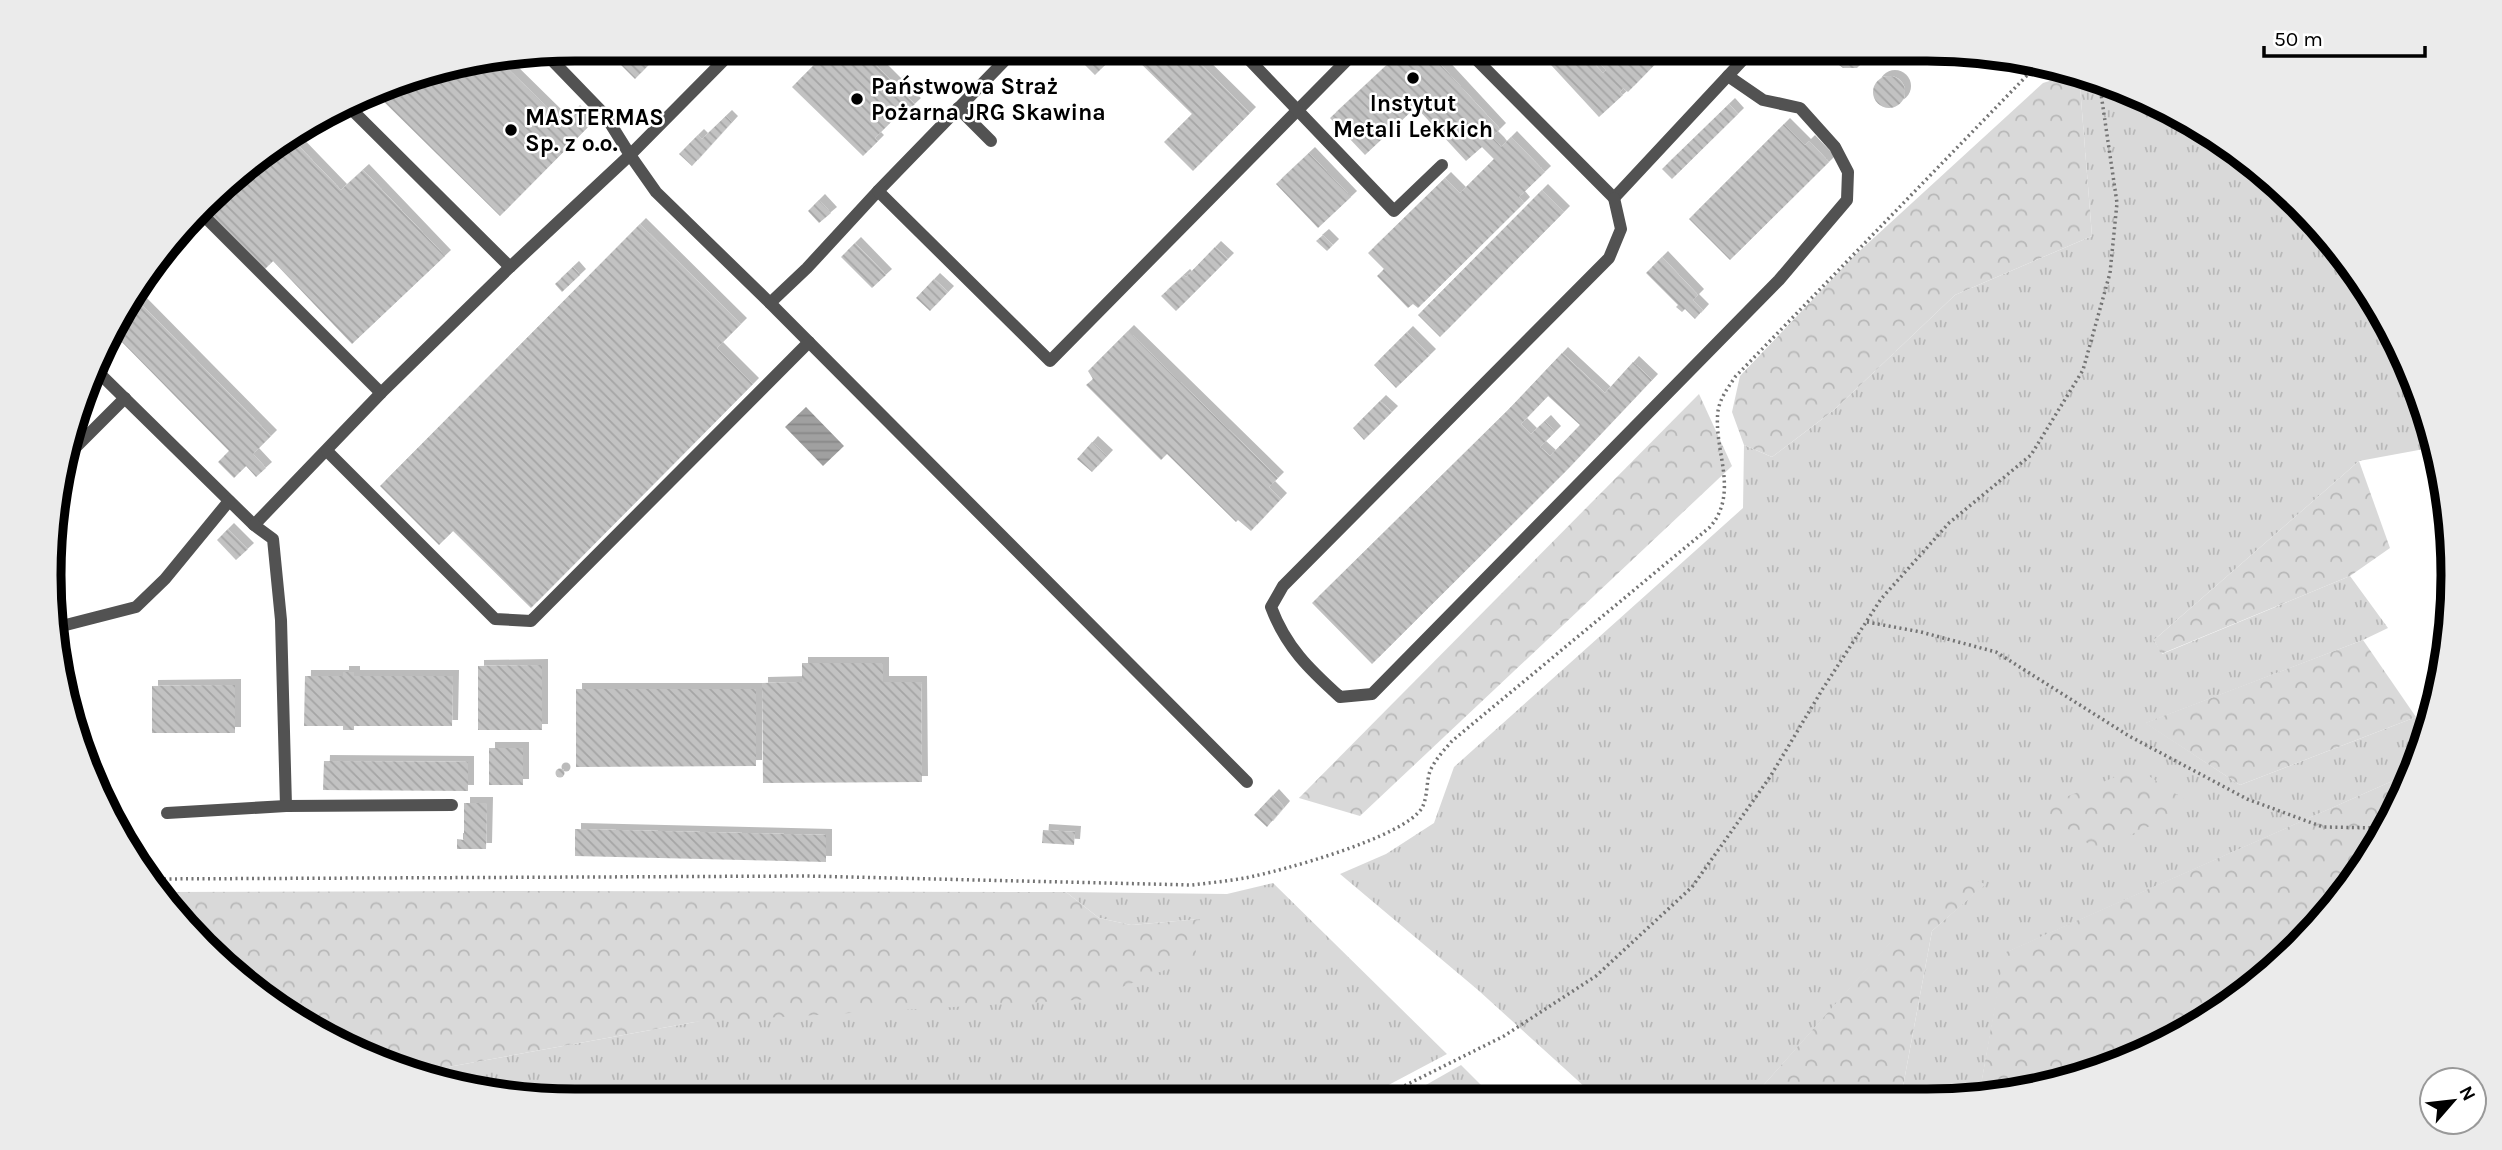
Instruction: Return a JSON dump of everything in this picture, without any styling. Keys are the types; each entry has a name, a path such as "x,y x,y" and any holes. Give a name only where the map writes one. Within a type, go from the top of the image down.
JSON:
{"lane":[{"path":"254,524 381,393 630,155 723,61"},
{"path":"770,303 807,268 1003,61"},
{"path":"1252,61 1394,211 1442,165"},
{"path":"878,191 1050,361 1346,61"},
{"path":"1478,61 1614,198 1621,229 1609,258 1283,586 1271,607 1277,623 1303,664 1340,697 1372,694 1779,281 1847,200 1848,172 1835,147 1800,108 1763,100 1728,76"},
{"path":"1614,198 1742,61"},
{"path":"553,62 605,115 656,192 1247,782"},
{"path":"958,108 991,141"},
{"path":"353,111 510,267"},
{"path":"206,218 381,393"},
{"path":"327,451 495,619 531,621 809,342"},
{"path":"102,375 229,501 273,539 281,621 286,806"},
{"path":"78,445 125,398"},
{"path":"64,625 136,607 165,579 229,501"},
{"path":"167,813 286,806 452,804"}],"path":[{"path":"161,879 806,876 1192,885 1247,877 1377,839 1421,809 1430,772 1452,741 1719,517 1725,497 1724,466 1717,428 1718,409 1724,393 1735,377 2030,72"},
{"path":"1398,1089 1504,1036 1596,976 1692,887 1770,777 1881,599 1949,523 2031,455 2083,370 2110,273 2117,203 2101,92"},
{"path":"1867,622 1921,632 1996,652 2129,736 2247,799 2323,827 2374,828"}],"green space":[{"path":"2058,78 2080,85 2092,236 1955,295 1834,410 1772,457 1744,445 1732,412 1740,376 1853,257 2043,83"},
{"path":"2080,85 2124,100 2154,114 2184,130 2240,167 2313,236 2335,262 2372,318 2402,378 2425,449 2359,461 2154,640 2162,654 2350,576 2388,628 2146,723 2240,785 2416,717 2419,720 2399,778 2005,953 1981,1086 1902,1089 1932,931 1985,884 1909,922 1760,1089 1587,1089 1478,990 1340,874 1386,854 1434,823 1454,767 1743,508 1744,445 1772,457 1834,410 1955,295 2092,236"},
{"path":"1699,394 1732,466 1360,816 1299,798"},
{"path":"2359,461 2390,548 2350,576 2161,654 2154,640"},
{"path":"2363,640 2416,717 2240,785 2145,723"},
{"path":"2137,768 2194,806 2097,850 2039,808"},
{"path":"2399,778 2372,832 2335,888 2290,938 2240,983 2212,1002 2184,1020 2124,1050 2060,1071 1981,1086 2004,953"},
{"path":"1960,877 1986,884 1932,931 1902,1089 1760,1089 1908,922"},
{"path":"1273,883 1447,1054 1381,1089 575,1089 508,1084 436,1069 695,1022 1200,919 1131,925 1099,918 1066,892 1227,894"},
{"path":"170,892 1066,892 1099,918 1131,925 1200,919 1195,958 1092,999 695,1022 436,1069 378,1050 318,1020 290,1002 236,961"},
{"path":"1461,1065 1485,1089 1419,1089"}],"shaded area":[{"path":"806,407 844,446 823,466 785,427"}],"building":[{"path":"617,61 652,61 635,79"},
{"name":"Państwowa Straż Pożarna JRG Skawina","path":"818,61 872,61 895,84 898,81 908,90 904,94 915,104 899,119 896,117 875,138 878,141 863,156 792,87"},
{"path":"1081,61 1109,61 1095,75"},
{"path":"1138,61 1197,61 1250,113 1193,171 1164,142 1192,114"},
{"path":"1391,61 1437,61 1500,129 1492,137 1501,147 1511,137 1545,172 1519,197 1524,203 1418,308 1413,304 1408,308 1377,276 1384,269 1368,253 1445,178 1460,193 1494,159 1482,147 1466,161 1416,107 1365,155 1330,118"},
{"path":"1547,61 1592,61 1603,73 1606,70 1601,65 1605,61 1658,61 1628,92 1623,88 1620,92 1623,95 1599,117"},
{"path":"1864,61 1857,68 1843,68 1835,62"},
{"name":"MASTERMAS Sp. z o.o.","path":"505,66 563,123 574,111 589,126 500,216 381,99 442,79"},
{"path":"1889,76 1900,81 1905,92 1900,103 1889,108 1878,103 1873,92 1878,81"},
{"path":"1729,104 1738,114 1672,179 1662,169"},
{"path":"726,116 732,122 692,166 679,154 698,135 702,139"},
{"path":"1784,124 1805,145 1809,141 1829,162 1730,260 1689,219"},
{"path":"297,144 341,190 363,170 445,256 352,344 273,261 263,271 209,215 262,167"},
{"path":"1309,153 1351,197 1318,228 1276,184"},
{"path":"1542,190 1564,212 1440,337 1418,315"},
{"path":"819,200 831,213 819,223 808,211"},
{"path":"640,224 741,324 717,348 753,384 531,608 453,531 439,545 380,486"},
{"path":"1323,235 1333,245 1327,251 1316,241"},
{"path":"855,243 886,275 872,288 841,257"},
{"path":"1215,247 1228,259 1176,311 1161,296 1184,275 1186,277"},
{"path":"1662,257 1698,295 1693,300 1703,310 1695,319 1685,309 1682,312 1676,307 1678,305 1646,273"},
{"path":"573,267 580,275 562,292 555,284"},
{"path":"934,279 948,292 930,311 916,298"},
{"path":"140,303 271,436 253,454 266,468 256,477 246,466 234,478 218,462 229,451 119,339"},
{"path":"1128,331 1278,478 1269,487 1281,499 1251,531 1238,520 1236,522 1167,454 1161,460 1086,385 1093,379 1088,371"},
{"path":"1407,332 1430,355 1396,388 1374,365"},
{"path":"1562,353 1605,393 1633,362 1652,380 1565,472 1372,664 1312,603 1507,411","holes":["1548,396 1580,425 1550,456 1540,447 1555,432 1545,421 1531,434 1521,424"]},
{"path":"1380,401 1392,412 1364,440 1353,428"},
{"path":"1092,442 1107,456 1092,472 1077,459"},
{"path":"228,529 248,549 236,560 217,540"},
{"path":"802,663 883,663 883,682 921,682 922,782 763,783 762,683 802,682"},
{"path":"542,665 542,730 478,730 478,666"},
{"path":"343,672 354,672 354,676 453,676 452,726 354,726 354,730 343,730 343,726 304,726 305,676 343,676"},
{"path":"235,685 235,733 152,733 152,686"},
{"path":"576,689 756,689 756,766 576,767"},
{"path":"489,748 523,748 523,785 489,785"},
{"path":"324,761 468,762 468,791 323,790"},
{"path":"560,769 564,773 560,777 556,773"},
{"path":"1273,795 1284,807 1267,827 1254,815"},
{"path":"464,803 487,803 486,849 457,849 457,839 464,840"},
{"path":"575,829 826,835 826,862 575,856"},
{"path":"1043,830 1075,832 1074,845 1042,843"}],"place":[{"name":"Instytut Metali Lekkich","path":"1413,78"},
{"name":"Państwowa Straż Pożarna JRG Skawina","path":"857,99"},
{"name":"MASTERMAS Sp. z o.o.","path":"511,130"}]}
